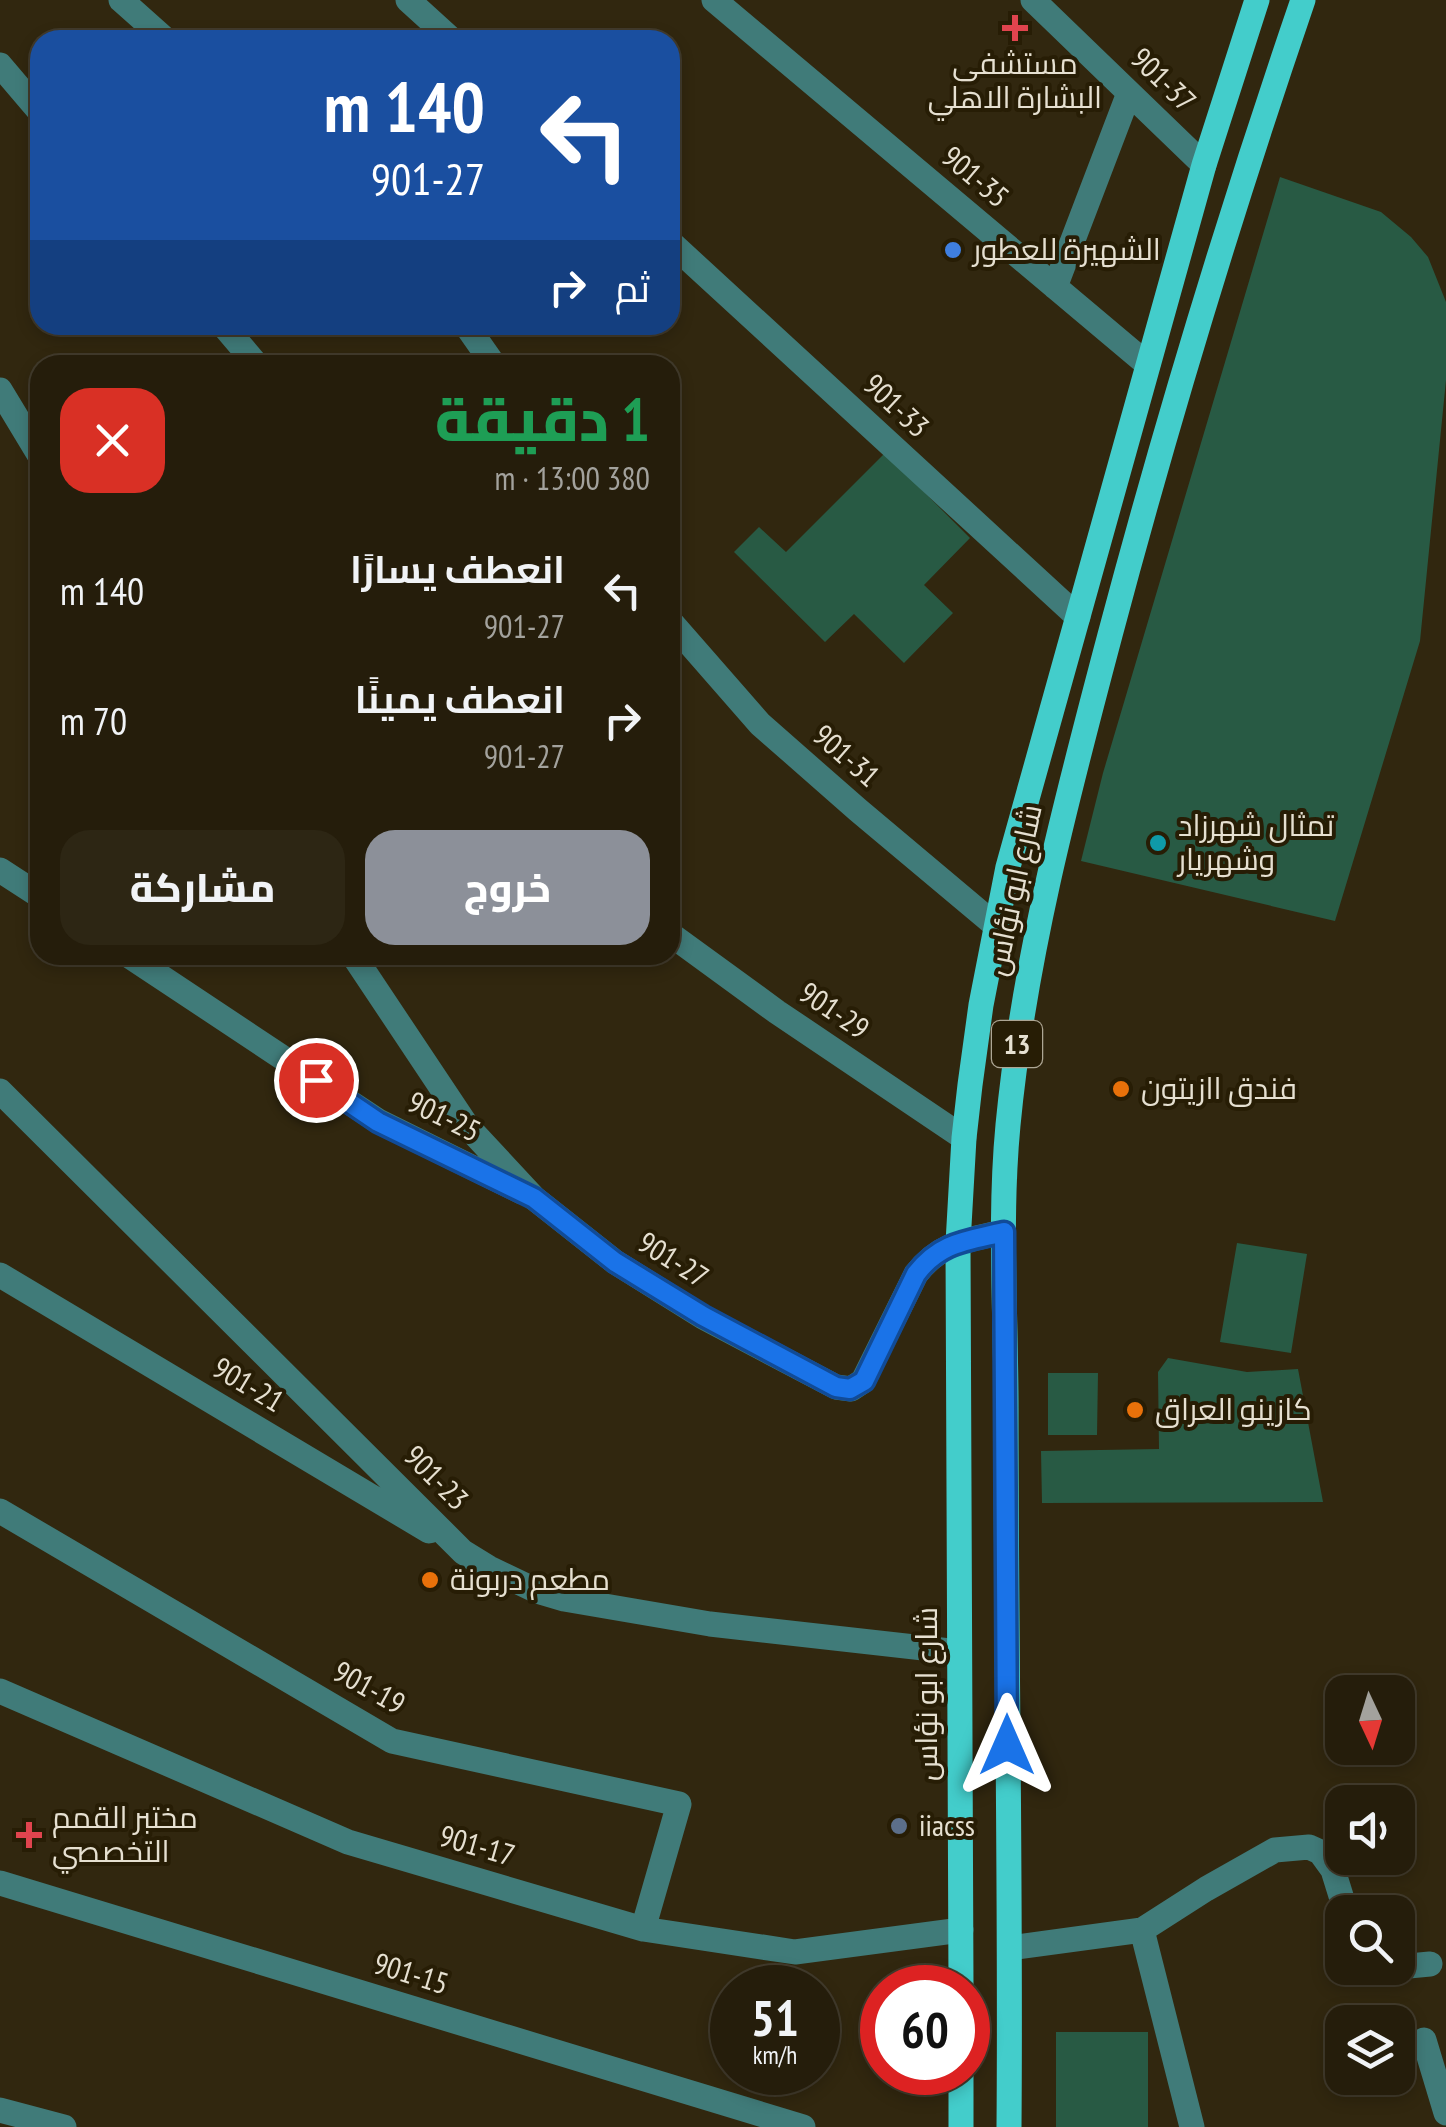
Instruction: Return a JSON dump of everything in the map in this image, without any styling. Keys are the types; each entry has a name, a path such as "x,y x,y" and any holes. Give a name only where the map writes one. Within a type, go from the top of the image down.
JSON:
{"main road":[{"name":"شارع ابو نؤاس","path":"961,1965 958,1242 964,1138 981,1004 995,925 1023,810 1204,165 1257,0"},
{"name":"شارع ابو نؤاس","path":"1010,2127 1004,1232 1006,1146 1014,1067 1032,955 1060,824 1159,454 1303,0"},
{"path":"961,2095 961,2127"}],"street":[{"path":"121,0 155,30"},
{"path":"408,0 441,30"},
{"name":"901-35","path":"714,0 1148,366"},
{"name":"901-37","path":"1032,0 1204,165"},
{"path":"0,65 30,100"},
{"path":"1055,287 1129,93"},
{"name":"901-33","path":"680,251 1078,618"},
{"path":"232,335 248,355"},
{"path":"0,390 30,440"},
{"name":"901-31","path":"680,632 760,724 995,925"},
{"path":"0,870 30,890"},
{"name":"901-29","path":"680,941 964,1138"},
{"name":"901-25","path":"143,965 378,1122 534,1198"},
{"name":"901-27","path":"360,965 467,1126 534,1198 615,1262 703,1316 836,1387 850,1389 864,1381 916,1274 928,1259 958,1242 1004,1232"},
{"name":"901-23","path":"0,1091 463,1552 488,1568 564,1599 710,1624 960,1652"},
{"name":"901-21","path":"0,1274 463,1552"},
{"name":"901-19","path":"0,1511 392,1740 679,1804 644,1929"},
{"name":"901-17","path":"0,1691 348,1842 644,1929 796,1952 961,1930"},
{"path":"1010,1948 1142,1930 1275,1850 1309,1847 1320,1852 1333,1870 1341,1895"},
{"name":"901-15","path":"0,1882 804,2127"},
{"path":"1142,1930 1192,2127"},
{"path":"1415,1965 1430,1964"},
{"path":"1424,2040 1446,2114"},
{"path":"0,2110 64,2127"}],"green space":[{"path":"1280,177 1381,212 1428,257 1446,302 1446,380 1420,641 1335,921 1081,861 1103,773"},
{"path":"885,453 970,538 924,585 953,613 904,663 854,614 825,642 734,552 759,527 786,552"},
{"path":"1237,1243 1307,1254 1291,1353 1220,1342"},
{"path":"1168,1358 1247,1372 1298,1369 1323,1502 1042,1503 1041,1451 1159,1449 1158,1372"},
{"path":"1048,1373 1098,1373 1097,1435 1048,1435"},
{"path":"1056,2032 1148,2032 1148,2127 1056,2127"}],"place":[{"name":"مستشفى البشارة الاهلي","path":"1015,28"},
{"name":"الشهيرة للعطور","path":"953,250"},
{"name":"تمثال شهرزاد وشهريار","path":"1158,843"},
{"name":"فندق اازيتون","path":"1121,1089"},
{"name":"كازينو العراق","path":"1135,1410"},
{"name":"مطعم دربونة","path":"430,1580"},
{"name":"iiacss","path":"899,1826"},
{"name":"مختبر القمم التخصصي","path":"29,1835"}],"route":[{"path":"316,1080 378,1122 534,1198 615,1262 703,1316 836,1387 850,1389 864,1381 916,1274 928,1259 958,1242 1004,1232 1007,1745"}]}
